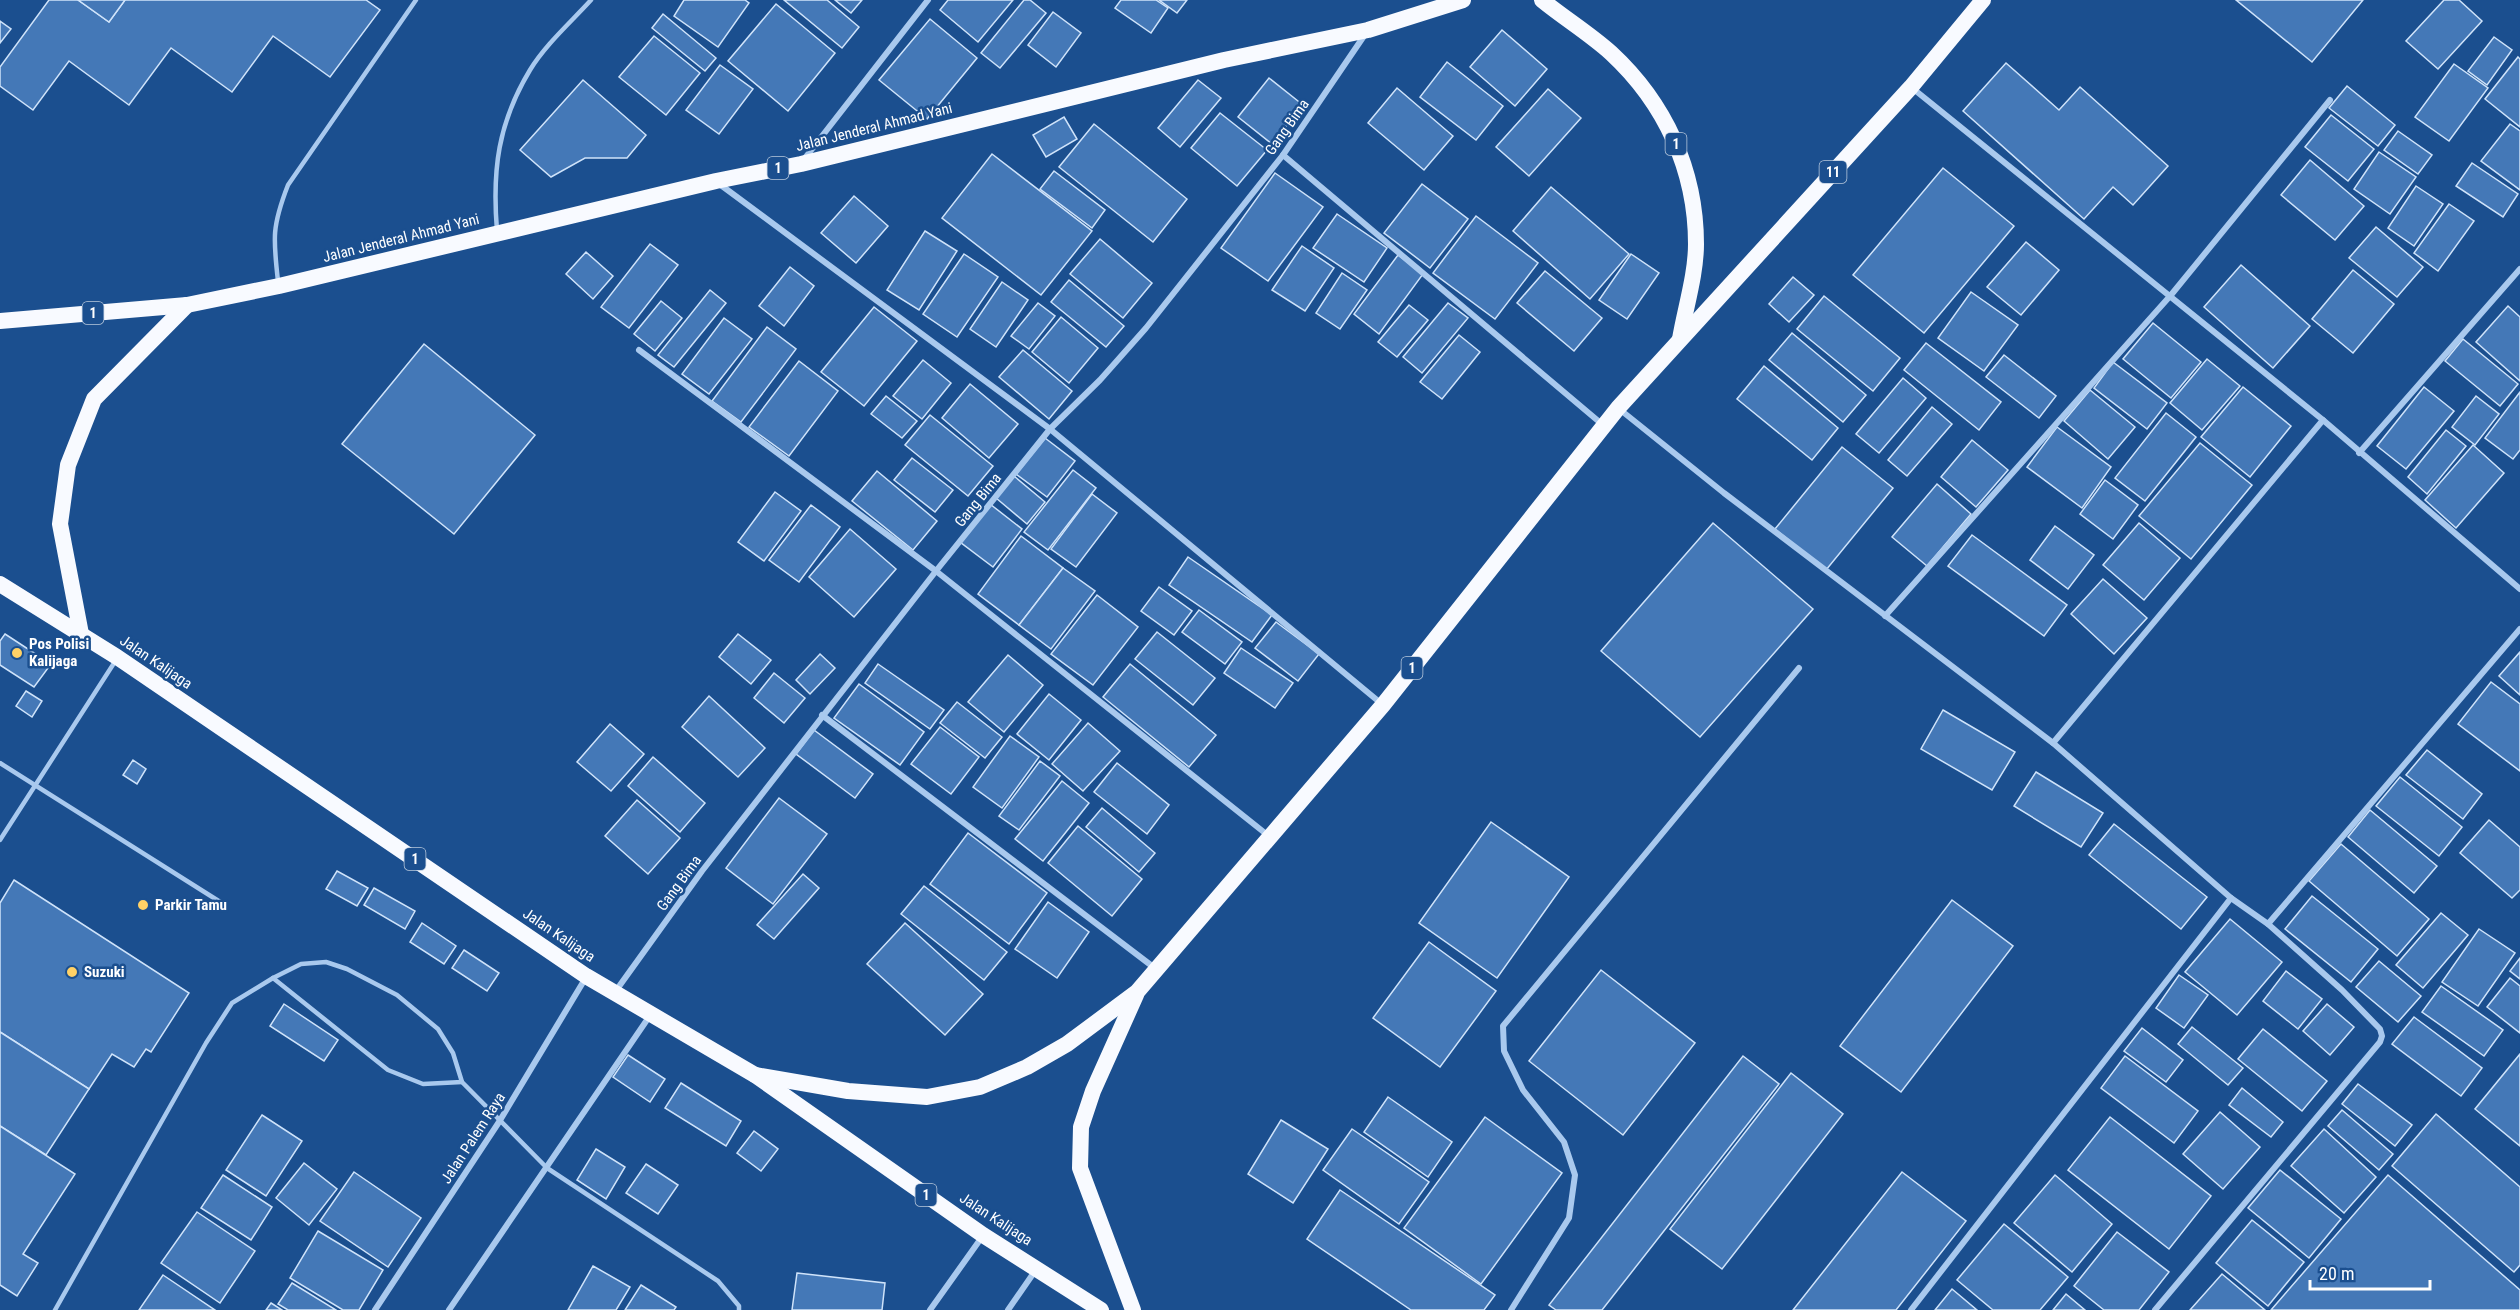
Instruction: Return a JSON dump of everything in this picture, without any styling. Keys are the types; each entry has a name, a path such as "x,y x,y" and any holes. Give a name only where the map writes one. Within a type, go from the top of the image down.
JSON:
{"highway":[{"name":"Jalan Jenderal Ahmad Yani","path":"187,305 279,286 716,181 801,164 1224,60 1368,30 1463,0"},
{"name":"1","path":"754,1075 848,1091 927,1097 980,1087 1027,1067 1067,1044 1137,992 1383,705 1618,408 1680,340 1696,245 1691,195 1669,124 1611,53 1542,0"},
{"name":"11","path":"1680,340 1911,87 1983,0"},
{"name":"1","path":"0,321 187,305"},
{"path":"81,634 60,524 68,465 94,399 187,305"},
{"name":"Jalan Kalijaga","path":"0,584 117,657 586,976 754,1075 983,1235 1037,1267 1101,1310"},
{"name":"1","path":"1133,1310 1080,1168 1081,1127 1093,1091 1137,992"}],"street":[{"path":"801,164 928,0"},
{"name":"Gang Bima","path":"615,992 702,871 936,571 1050,429 1100,380 1146,328 1283,155 1368,30"},
{"path":"1911,87 2324,420 2359,453 2520,589"},
{"path":"1885,616 2171,295 2330,100"},
{"path":"1283,155 1604,426"},
{"path":"716,181 1050,429 1383,705"},
{"path":"2359,453 2520,269"},
{"path":"639,350 936,571 1270,838"},
{"path":"1618,408 1724,493 2053,743 2231,898 2268,924 2342,990 2380,1029 2382,1036 2380,1042 2156,1310"},
{"path":"2053,743 2324,420"},
{"path":"2268,924 2520,629"},
{"path":"1511,1310 1569,1218 1575,1175 1564,1142 1523,1090 1504,1051 1503,1026 1799,668"},
{"path":"822,715 1156,969"},
{"path":"1911,1310 2231,898"},
{"name":"Jalan Palem Raya","path":"375,1310 499,1122 586,976"},
{"path":"449,1310 651,1014"},
{"path":"930,1310 983,1235"},
{"path":"1008,1310 1037,1267"}],"lane":[{"path":"279,286 273,245 275,218 288,185 416,0"},
{"path":"497,233 493,189 503,124 530,69 591,0"},
{"path":"0,840 117,657"},
{"path":"0,763 225,905"},
{"path":"55,1310 206,1043 232,1003 273,978 302,964 326,962 347,969 396,995 438,1029 453,1053 462,1082 499,1122 547,1168 718,1281 740,1306 739,1310"},
{"path":"273,978 388,1070 423,1084 462,1082"}],"building":[{"path":"49,0 78,0 109,22 125,0 366,0 380,10 330,77 273,36 232,92 171,48 129,105 69,61 33,110 0,86 0,67"},
{"path":"78,0 125,0 109,22"},
{"path":"684,0 745,0 749,3 718,47 674,16"},
{"path":"784,0 827,0 859,27 842,48"},
{"path":"835,0 862,0 851,13"},
{"path":"948,0 1013,0 978,42 940,10"},
{"path":"1024,0 1030,0 1046,13 1000,68 981,53"},
{"path":"1121,0 1156,0 1168,8 1151,33 1115,8"},
{"path":"1159,0 1187,0 1177,13"},
{"path":"2236,0 2363,0 2312,62"},
{"path":"2444,0 2459,0 2482,21 2438,69 2406,41"},
{"path":"776,4 835,53 788,111 728,61"},
{"path":"1053,12 1081,33 1056,67 1028,45"},
{"path":"663,14 716,58 705,71 652,28"},
{"path":"930,19 977,58 927,119 879,80"},
{"path":"0,21 11,29 0,43"},
{"path":"1502,30 1547,69 1515,106 1470,67"},
{"path":"654,36 700,73 666,115 619,77"},
{"path":"2494,37 2512,50 2487,85 2468,71"},
{"path":"2518,57 2520,59 2520,127 2485,99"},
{"path":"1447,62 1503,106 1476,140 1420,97"},
{"path":"2006,63 2059,110 2080,87 2168,166 2133,205 2113,187 2084,219 1963,111"},
{"path":"2454,64 2488,88 2449,141 2415,117"},
{"path":"720,65 753,89 719,134 686,110"},
{"path":"1269,78 1303,105 1272,144 1238,117"},
{"path":"583,80 646,135 627,158 585,158 551,177 520,150"},
{"path":"1198,80 1221,98 1180,147 1158,128"},
{"path":"2347,86 2395,125 2378,146 2329,108"},
{"path":"1397,88 1453,136 1424,170 1368,123"},
{"path":"1548,89 1581,118 1529,176 1496,147"},
{"path":"1220,113 1267,150 1237,186 1191,148"},
{"path":"2331,115 2374,149 2348,181 2305,147"},
{"path":"1064,117 1077,139 1046,157 1033,135"},
{"path":"1094,124 1187,199 1153,242 1059,167"},
{"path":"2510,124 2520,131 2520,190 2481,161"},
{"path":"2398,131 2432,155 2418,174 2384,150"},
{"path":"2379,152 2416,177 2390,214 2354,189"},
{"path":"992,154 1092,231 1041,295 942,218"},
{"path":"2310,160 2364,206 2335,240 2281,195"},
{"path":"2472,163 2518,194 2503,217 2456,186"},
{"path":"1943,168 2014,226 1924,333 1853,275"},
{"path":"1054,171 1105,210 1092,228 1040,189"},
{"path":"1275,173 1323,207 1268,281 1221,248"},
{"path":"1422,184 1468,219 1430,268 1384,233"},
{"path":"2416,186 2443,204 2414,246 2388,228"},
{"path":"1551,187 1629,254 1590,299 1513,231"},
{"path":"854,196 888,226 856,263 821,233"},
{"path":"2449,204 2474,221 2438,271 2414,253"},
{"path":"1337,214 1387,248 1364,282 1313,248"},
{"path":"1476,216 1538,263 1495,319 1433,273"},
{"path":"2376,227 2423,267 2397,297 2349,258"},
{"path":"925,231 957,251 919,310 887,290"},
{"path":"1100,239 1152,283 1123,318 1070,274"},
{"path":"2026,242 2059,270 2021,315 1987,287"},
{"path":"650,244 678,265 629,328 601,307"},
{"path":"1302,246 1334,268 1305,311 1272,290"},
{"path":"586,252 613,276 593,299 566,274"},
{"path":"964,254 998,277 957,337 923,314"},
{"path":"1631,254 1659,273 1627,319 1599,300"},
{"path":"1398,255 1423,274 1379,334 1354,314"},
{"path":"2241,265 2310,326 2273,368 2204,307"},
{"path":"790,267 814,286 784,326 759,306"},
{"path":"2353,270 2394,304 2353,353 2312,319"},
{"path":"1545,271 1602,318 1574,351 1517,303"},
{"path":"1342,273 1367,290 1340,329 1316,313"},
{"path":"1793,277 1814,295 1789,322 1769,304"},
{"path":"1069,280 1124,326 1106,347 1051,302"},
{"path":"1002,282 1028,300 996,347 970,329"},
{"path":"710,290 726,303 674,367 658,355"},
{"path":"1971,292 2018,325 1984,371 1938,338"},
{"path":"1824,296 1900,358 1873,391 1797,329"},
{"path":"661,301 682,318 655,351 634,334"},
{"path":"1038,303 1055,316 1029,349 1011,336"},
{"path":"1448,303 1468,318 1422,373 1403,357"},
{"path":"1409,305 1428,320 1397,357 1378,342"},
{"path":"2508,306 2520,317 2520,381 2476,342"},
{"path":"874,307 917,341 864,406 821,372"},
{"path":"1061,317 1098,348 1069,383 1032,352"},
{"path":"724,318 752,339 709,394 682,374"},
{"path":"2153,323 2201,362 2171,398 2123,359"},
{"path":"767,327 796,349 741,422 712,401"},
{"path":"1792,333 1866,395 1843,422 1769,360"},
{"path":"1459,335 1480,352 1442,399 1420,382"},
{"path":"2463,339 2518,384 2500,406 2445,361"},
{"path":"1926,343 2001,402 1979,430 1904,370"},
{"path":"424,344 535,435 454,534 342,444"},
{"path":"1023,350 1072,391 1049,419 999,377"},
{"path":"2004,355 2056,396 2039,418 1986,377"},
{"path":"2207,359 2240,386 2202,430 2170,403"},
{"path":"923,360 951,383 922,419 893,396"},
{"path":"799,361 838,391 789,456 749,427"},
{"path":"2113,362 2167,403 2147,429 2094,388"},
{"path":"1764,366 1838,428 1812,460 1737,399"},
{"path":"1903,378 1926,398 1879,453 1856,434"},
{"path":"970,384 1018,424 989,458 942,418"},
{"path":"2243,387 2291,426 2250,477 2201,437"},
{"path":"2424,387 2454,411 2406,469 2377,446"},
{"path":"2090,390 2135,427 2108,459 2064,421"},
{"path":"2520,392 2520,450 2513,459 2485,438"},
{"path":"886,396 917,421 902,438 871,414"},
{"path":"2476,396 2499,414 2475,445 2452,427"},
{"path":"1932,407 1952,424 1907,476 1888,460"},
{"path":"2166,413 2196,437 2145,501 2115,478"},
{"path":"930,415 993,466 968,496 905,445"},
{"path":"2057,427 2111,467 2082,508 2027,467"},
{"path":"2446,430 2466,446 2427,494 2408,477"},
{"path":"1045,438 1075,461 1047,497 1016,474"},
{"path":"1972,440 2008,470 1976,507 1941,477"},
{"path":"2200,443 2252,485 2191,559 2139,516"},
{"path":"2473,445 2504,473 2456,528 2425,500"},
{"path":"1842,447 1893,488 1826,570 1775,529"},
{"path":"912,458 953,490 935,512 894,480"},
{"path":"1073,470 1096,488 1048,550 1024,532"},
{"path":"877,471 937,521 913,550 852,501"},
{"path":"1014,476 1045,502 1027,524 996,498"},
{"path":"2105,480 2138,505 2113,539 2080,514"},
{"path":"1937,484 1971,514 1927,566 1892,537"},
{"path":"775,492 801,511 764,561 738,542"},
{"path":"1092,494 1117,513 1076,567 1051,549"},
{"path":"990,504 1022,529 993,567 960,542"},
{"path":"811,505 840,527 799,582 769,560"},
{"path":"1713,523 1813,609 1700,737 1601,651"},
{"path":"2139,523 2180,558 2144,600 2103,565"},
{"path":"2055,526 2094,555 2068,589 2030,560"},
{"path":"850,529 896,569 854,617 809,577"},
{"path":"1972,535 2067,605 2044,636 1948,566"},
{"path":"1021,536 1063,568 1019,625 978,594"},
{"path":"1188,557 1272,615 1252,642 1169,585"},
{"path":"1063,568 1095,591 1051,649 1019,625"},
{"path":"2103,579 2147,618 2114,654 2071,614"},
{"path":"1159,587 1192,611 1174,635 1141,611"},
{"path":"1097,595 1138,627 1093,685 1051,654"},
{"path":"1199,610 1242,642 1225,664 1182,632"},
{"path":"1276,622 1319,654 1298,681 1255,648"},
{"path":"1157,632 1215,678 1193,705 1135,659"},
{"name":"Pos Polisi Kalijaga","path":"5,634 51,664 34,687 0,665 0,641"},
{"path":"738,634 771,660 751,684 719,657"},
{"path":"1241,648 1293,683 1275,708 1224,673"},
{"path":"2520,652 2520,695 2499,676"},
{"path":"820,654 835,668 810,694 796,680"},
{"path":"1008,655 1043,685 1004,732 968,702"},
{"path":"878,664 944,710 930,729 865,683"},
{"path":"1130,664 1216,735 1189,767 1103,697"},
{"path":"774,673 805,698 784,723 754,698"},
{"path":"2491,682 2520,704 2520,771 2458,724"},
{"path":"859,684 924,732 900,765 834,718"},
{"path":"26,691 42,701 32,717 16,706"},
{"path":"1049,694 1081,720 1049,760 1017,734"},
{"path":"709,696 765,748 738,777 682,727"},
{"path":"957,702 1002,737 985,758 940,723"},
{"path":"1943,710 2015,752 1992,790 1921,749"},
{"path":"1088,723 1120,751 1083,791 1052,764"},
{"path":"610,724 644,754 611,791 577,762"},
{"path":"940,727 979,757 951,794 911,764"},
{"path":"814,730 873,774 855,798 796,754"},
{"path":"1010,736 1039,757 1002,808 973,787"},
{"path":"2427,750 2482,794 2463,819 2406,775"},
{"path":"653,757 705,803 680,832 628,786"},
{"path":"133,760 146,769 137,784 123,775"},
{"path":"1040,761 1060,776 1019,830 999,816"},
{"path":"1117,763 1169,805 1147,834 1094,792"},
{"path":"2036,772 2103,813 2081,847 2014,806"},
{"path":"2400,777 2462,827 2439,856 2376,806"},
{"path":"1062,781 1089,803 1043,861 1015,839"},
{"path":"779,798 827,834 773,904 726,868"},
{"path":"637,800 680,838 648,874 605,836"},
{"path":"1102,808 1155,853 1139,872 1086,827"},
{"path":"2370,810 2437,866 2414,893 2348,837"},
{"path":"2489,820 2520,847 2520,890 2512,898 2460,853"},
{"path":"1491,822 1569,877 1497,978 1419,923"},
{"path":"2114,824 2207,897 2181,929 2089,855"},
{"path":"1078,826 1142,879 1112,916 1048,863"},
{"path":"968,833 1047,893 1009,944 930,884"},
{"path":"2341,844 2429,919 2397,956 2309,881"},
{"path":"337,871 368,888 357,906 326,889"},
{"path":"803,874 819,888 774,939 757,925"},
{"path":"14,880 189,993 151,1052 146,1049 134,1067 112,1054 89,1089 0,1032 0,903"},
{"path":"924,886 1007,952 984,980 901,914"},
{"path":"374,888 415,911 405,929 364,905"},
{"path":"2312,896 2378,949 2351,982 2285,929"},
{"path":"1952,900 2013,946 1901,1092 1840,1046"},
{"path":"1048,902 1089,932 1057,978 1015,949"},
{"path":"2441,913 2468,935 2423,988 2396,965"},
{"path":"2230,919 2282,962 2237,1015 2185,972"},
{"path":"422,923 456,946 444,964 410,942"},
{"path":"905,923 983,994 945,1035 867,964"},
{"path":"2479,929 2515,953 2478,1006 2442,982"},
{"path":"1429,942 1496,991 1440,1067 1373,1018"},
{"path":"464,950 499,973 487,991 452,968"},
{"path":"2520,958 2520,979 2510,971"},
{"path":"2379,961 2421,996 2398,1022 2356,987"},
{"path":"1601,970 1695,1043 1623,1135 1529,1061"},
{"path":"2286,971 2322,999 2298,1029 2263,1001"},
{"path":"2179,975 2208,995 2184,1028 2156,1008"},
{"path":"2510,978 2520,986 2520,1033 2487,1007"},
{"path":"2441,986 2503,1030 2484,1056 2422,1012"},
{"path":"284,1004 338,1040 324,1061 270,1026"},
{"path":"2327,1004 2354,1027 2330,1055 2303,1031"},
{"path":"2414,1017 2482,1068 2461,1096 2392,1044"},
{"path":"2192,1027 2243,1068 2228,1085 2178,1044"},
{"path":"2142,1028 2183,1060 2166,1082 2124,1051"},
{"path":"2263,1029 2327,1081 2302,1111 2238,1059"},
{"path":"0,1032 89,1089 46,1155 0,1126"},
{"path":"2520,1054 2520,1146 2475,1109"},
{"path":"628,1055 665,1079 650,1102 613,1077"},
{"path":"1743,1056 1779,1084 1602,1310 1556,1310 1549,1305"},
{"path":"2125,1056 2198,1111 2174,1143 2101,1088"},
{"path":"1791,1073 1843,1114 1722,1269 1670,1229"},
{"path":"681,1083 741,1121 726,1146 665,1108"},
{"path":"2358,1084 2412,1125 2395,1146 2342,1104"},
{"path":"2242,1088 2283,1122 2271,1137 2229,1105"},
{"path":"1388,1097 1452,1142 1428,1177 1364,1132"},
{"path":"2342,1110 2393,1154 2379,1170 2328,1126"},
{"path":"2220,1112 2260,1147 2223,1189 2183,1154"},
{"path":"2436,1114 2520,1187 2520,1265 2514,1272 2392,1166"},
{"path":"262,1115 302,1141 266,1196 226,1170"},
{"path":"1485,1117 1562,1173 1481,1284 1404,1228"},
{"path":"2110,1117 2211,1196 2169,1249 2068,1170"},
{"path":"1281,1120 1328,1149 1293,1203 1248,1174"},
{"path":"0,1126 75,1174 23,1254 38,1263 17,1296 0,1285"},
{"path":"1352,1129 1429,1182 1399,1224 1323,1170"},
{"path":"2324,1129 2376,1177 2344,1213 2291,1166"},
{"path":"754,1131 778,1149 761,1171 737,1153"},
{"path":"596,1149 625,1167 606,1199 577,1180"},
{"path":"304,1163 337,1189 309,1225 276,1198"},
{"path":"646,1164 678,1185 658,1214 626,1193"},
{"path":"2280,1170 2341,1219 2309,1258 2248,1208"},
{"path":"354,1172 421,1218 388,1267 320,1221"},
{"path":"1902,1172 1966,1221 1896,1310 1793,1310"},
{"path":"223,1175 272,1207 251,1240 201,1208"},
{"path":"2055,1175 2112,1224 2072,1272 2014,1223"},
{"path":"2388,1175 2520,1290 2520,1310 2271,1310"},
{"path":"1340,1190 1495,1295 1484,1310 1411,1310 1307,1239"},
{"path":"197,1212 255,1251 220,1303 161,1263"},
{"path":"2252,1220 2304,1262 2268,1306 2216,1263"},
{"path":"2004,1224 2068,1277 2040,1310 1993,1310 1957,1280"},
{"path":"318,1231 383,1270 359,1310 343,1310 290,1278"},
{"path":"2117,1232 2169,1272 2139,1310 2104,1310 2074,1286"},
{"path":"593,1266 630,1287 616,1310 568,1310"},
{"path":"797,1273 885,1283 882,1310 792,1310"},
{"path":"2222,1274 2265,1310 2190,1310"},
{"path":"163,1275 215,1310 139,1310"},
{"path":"292,1283 336,1310 288,1310 278,1304"},
{"path":"641,1285 676,1307 674,1310 625,1310"},
{"path":"1952,1289 1977,1310 1935,1310"},
{"path":"2066,1294 2085,1310 2053,1310"},
{"path":"271,1303 282,1310 266,1310"}],"place":[{"name":"Pos Polisi Kalijaga","path":"17,653"},
{"name":"Parkir Tamu","path":"143,905"},
{"name":"Suzuki","path":"72,972"}]}
